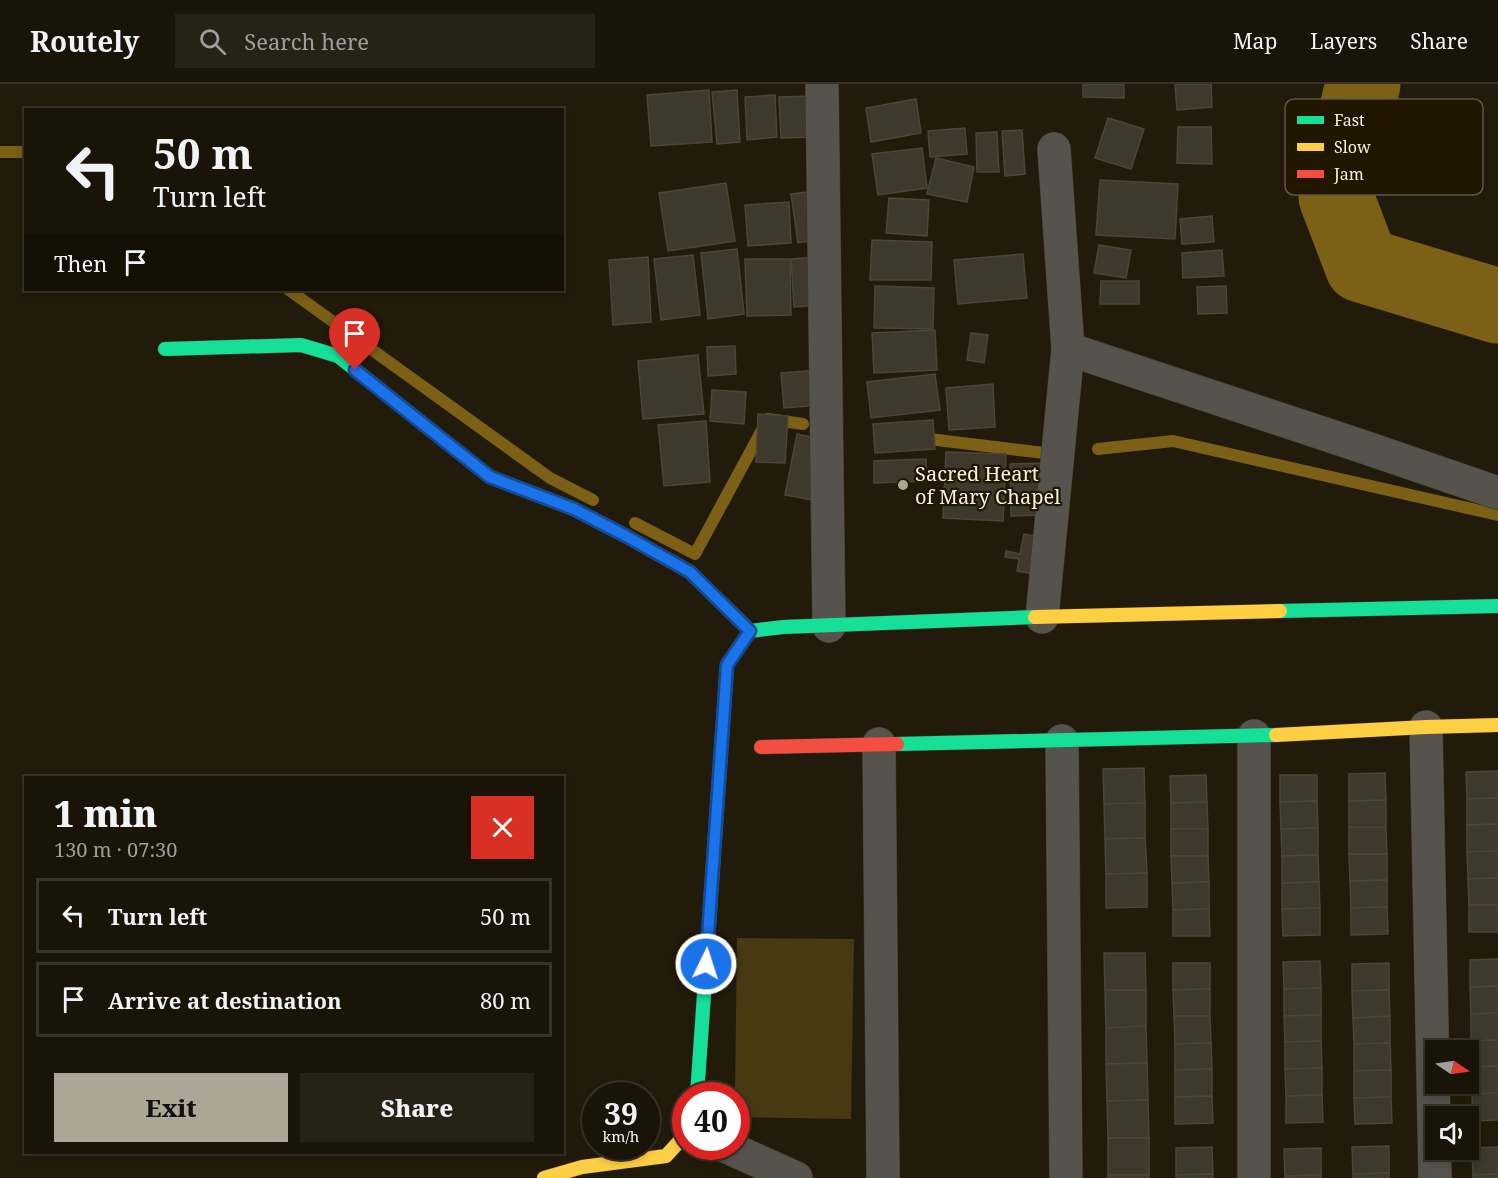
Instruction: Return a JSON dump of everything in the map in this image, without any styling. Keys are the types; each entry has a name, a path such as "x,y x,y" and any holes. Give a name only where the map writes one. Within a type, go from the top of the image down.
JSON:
{"street":[{"path":"822,84 829,626"},
{"path":"1042,617 1068,349 1054,149"},
{"path":"165,349 302,345 338,356 490,477 574,509 690,572 750,631"},
{"path":"1068,349 1498,493"},
{"path":"699,1082 727,665 750,631 783,627 1042,617 1498,606"},
{"path":"761,747 1254,736 1498,725"},
{"path":"1426,727 1435,1178"},
{"path":"1254,736 1254,1178"},
{"path":"1062,741 1066,1178"},
{"path":"879,744 883,1178"},
{"path":"544,1178 582,1167 666,1156 672,1149"},
{"path":"750,1157 796,1178"}],"shaded area":[{"path":"737,938 854,939 851,1119 750,1117 750,1082 735,1082"}],"building":[{"path":"1083,84 1124,84 1124,98 1083,97"},
{"path":"1175,84 1211,84 1212,107 1177,110"},
{"path":"709,90 712,142 651,146 647,95"},
{"path":"737,90 740,142 717,144 712,92"},
{"path":"775,95 777,137 747,140 745,97"},
{"path":"813,96 814,137 781,138 779,97"},
{"path":"916,99 921,133 871,142 866,108"},
{"path":"1108,118 1144,129 1131,169 1095,158"},
{"path":"1178,127 1211,127 1212,164 1177,163"},
{"path":"965,128 967,154 930,157 928,131"},
{"path":"1022,130 1025,174 1005,176 1002,131"},
{"path":"997,132 999,172 977,172 976,133"},
{"path":"922,148 927,188 878,195 872,154"},
{"path":"936,158 974,167 967,202 927,194"},
{"path":"1100,180 1178,184 1175,239 1096,235"},
{"path":"726,183 735,241 668,251 659,193"},
{"path":"816,191 822,239 798,243 791,194"},
{"path":"889,198 929,200 927,236 886,233"},
{"path":"789,202 791,243 748,246 745,205"},
{"path":"1212,216 1214,242 1182,244 1180,219"},
{"path":"872,240 932,242 931,280 870,280"},
{"path":"1099,245 1131,250 1126,278 1094,273"},
{"path":"737,249 744,314 708,319 701,253"},
{"path":"1222,250 1224,276 1183,278 1182,253"},
{"path":"1023,254 1027,298 958,304 954,260"},
{"path":"693,255 700,315 661,320 654,259"},
{"path":"648,257 651,322 613,325 609,260"},
{"path":"816,257 819,305 794,307 791,259"},
{"path":"745,259 790,259 791,315 747,316"},
{"path":"1101,281 1139,281 1139,304 1100,304"},
{"path":"875,286 934,288 933,329 874,328"},
{"path":"1226,286 1227,313 1198,314 1197,287"},
{"path":"935,330 937,370 874,373 872,333"},
{"path":"971,333 988,335 984,363 967,360"},
{"path":"735,346 736,374 708,376 707,347"},
{"path":"698,355 704,414 643,419 638,361"},
{"path":"818,370 821,405 784,408 781,373"},
{"path":"935,374 940,410 871,418 867,382"},
{"path":"993,384 995,427 949,430 946,388"},
{"path":"712,390 746,392 744,424 710,421"},
{"path":"758,414 788,416 785,463 756,462"},
{"path":"933,420 935,449 875,453 873,424"},
{"path":"706,421 710,482 664,486 658,425"},
{"path":"797,434 825,440 812,500 785,495"},
{"path":"946,452 1006,454 1003,521 943,518"},
{"path":"926,459 927,481 874,483 874,461"},
{"path":"1045,463 1045,515 1011,516 1010,464"},
{"path":"1024,534 1044,538 1038,575 1017,571 1019,559 1005,557 1006,551 1020,554"},
{"path":"1144,768 1145,803 1104,804 1103,769"},
{"path":"1498,771 1498,798 1467,799 1466,772"},
{"path":"1385,773 1386,800 1349,801 1349,774"},
{"path":"1206,775 1207,802 1171,803 1170,776"},
{"path":"1280,775 1317,775 1317,801 1280,802"},
{"path":"1498,798 1498,824 1467,825 1467,799"},
{"path":"1386,800 1386,827 1349,827 1349,801"},
{"path":"1317,801 1318,828 1281,829 1280,802"},
{"path":"1207,802 1208,829 1171,829 1171,803"},
{"path":"1145,803 1145,838 1105,839 1104,804"},
{"path":"1498,824 1498,851 1467,852 1467,825"},
{"path":"1349,827 1386,827 1387,854 1349,854"},
{"path":"1318,828 1318,855 1282,856 1281,829"},
{"path":"1171,829 1208,829 1208,856 1171,856"},
{"path":"1145,838 1147,873 1106,874 1105,839"},
{"path":"1498,851 1498,878 1468,879 1467,852"},
{"path":"1349,854 1387,854 1387,880 1350,881"},
{"path":"1318,855 1319,882 1282,883 1282,856"},
{"path":"1171,856 1208,856 1209,882 1172,883"},
{"path":"1147,873 1147,907 1106,908 1106,874"},
{"path":"1498,878 1498,905 1469,905 1468,879"},
{"path":"1387,880 1387,907 1351,908 1350,881"},
{"path":"1209,882 1209,909 1173,910 1172,883"},
{"path":"1319,882 1320,908 1282,909 1282,883"},
{"path":"1469,905 1498,905 1498,932 1469,932"},
{"path":"1387,907 1388,934 1351,935 1351,908"},
{"path":"1320,908 1320,935 1283,936 1282,909"},
{"path":"1209,909 1210,936 1173,936 1173,910"},
{"path":"1104,953 1145,953 1146,990 1105,990"},
{"path":"1498,959 1498,986 1470,987 1470,960"},
{"path":"1320,961 1321,988 1284,989 1283,962"},
{"path":"1173,963 1210,963 1210,989 1173,990"},
{"path":"1389,963 1389,990 1352,991 1352,964"},
{"path":"1498,986 1498,1013 1471,1014 1470,987"},
{"path":"1321,988 1321,1015 1284,1016 1284,989"},
{"path":"1210,989 1210,1016 1174,1016 1173,990"},
{"path":"1105,990 1146,990 1146,1026 1106,1028"},
{"path":"1389,990 1390,1016 1353,1018 1352,991"},
{"path":"1498,1013 1498,1040 1471,1040 1471,1014"},
{"path":"1321,1015 1321,1041 1285,1042 1284,1016"},
{"path":"1174,1016 1210,1016 1211,1043 1175,1044"},
{"path":"1390,1016 1390,1043 1354,1044 1353,1018"},
{"path":"1146,1026 1147,1063 1106,1064 1106,1028"},
{"path":"1498,1040 1498,1066 1479,1067 1479,1041"},
{"path":"1321,1041 1322,1068 1285,1069 1285,1042"},
{"path":"1211,1043 1212,1069 1175,1070 1175,1044"},
{"path":"1390,1043 1391,1070 1354,1071 1354,1044"},
{"path":"1147,1063 1148,1100 1107,1101 1106,1064"},
{"path":"1498,1066 1498,1093 1479,1094 1479,1067"},
{"path":"1322,1068 1322,1095 1286,1096 1285,1069"},
{"path":"1212,1069 1212,1096 1175,1097 1175,1070"},
{"path":"1391,1070 1391,1097 1354,1098 1354,1071"},
{"path":"1498,1093 1498,1120 1479,1121 1479,1106 1472,1106 1472,1094"},
{"path":"1322,1095 1323,1122 1286,1123 1286,1096"},
{"path":"1212,1096 1213,1123 1175,1124 1175,1097"},
{"path":"1391,1097 1392,1123 1355,1124 1354,1098"},
{"path":"1148,1100 1149,1138 1108,1138 1107,1101"},
{"path":"1108,1138 1149,1138 1149,1175 1108,1175"},
{"path":"1389,1146 1389,1173 1353,1174 1352,1147"},
{"path":"1212,1147 1213,1174 1176,1175 1176,1148"},
{"path":"1498,1147 1498,1174 1473,1175 1472,1160 1479,1160 1479,1148"},
{"path":"1321,1148 1321,1175 1285,1176 1284,1149"},
{"path":"1389,1173 1389,1178 1353,1178 1353,1174"},
{"path":"1213,1174 1213,1178 1176,1178 1176,1175"},
{"path":"1498,1174 1498,1178 1473,1178 1473,1175"},
{"path":"1108,1175 1149,1175 1149,1178 1108,1178"},
{"path":"1321,1175 1321,1178 1285,1178 1285,1176"}],"waterway":[{"path":"1359,99 1363,84"},
{"path":"0,152 24,152"},
{"path":"1336,195 1362,265 1498,306"},
{"path":"290,291 550,478 593,500"},
{"path":"635,523 695,554 768,419 803,424"},
{"path":"921,438 1052,454"},
{"path":"1098,449 1173,441 1498,515"}],"traffic: fast":[{"path":"165,349 301,345 338,356 490,477"},
{"path":"1280,611 1498,606"},
{"path":"698,1082 727,665 750,631 783,627 1035,617"},
{"path":"897,744 1276,735"}],"traffic: slow":[{"path":"490,477 574,509 690,572 750,631"},
{"path":"1035,617 1280,611"},
{"path":"1276,735 1498,725"},
{"path":"544,1178 582,1167 666,1156 672,1149"}],"traffic: jam":[{"path":"761,747 897,744"}],"place":[{"name":"Sacred Heart of Mary Chapel","path":"903,485"}],"route":[{"path":"355,370 490,477 574,509 690,572 750,631 727,665 706,964"}]}
